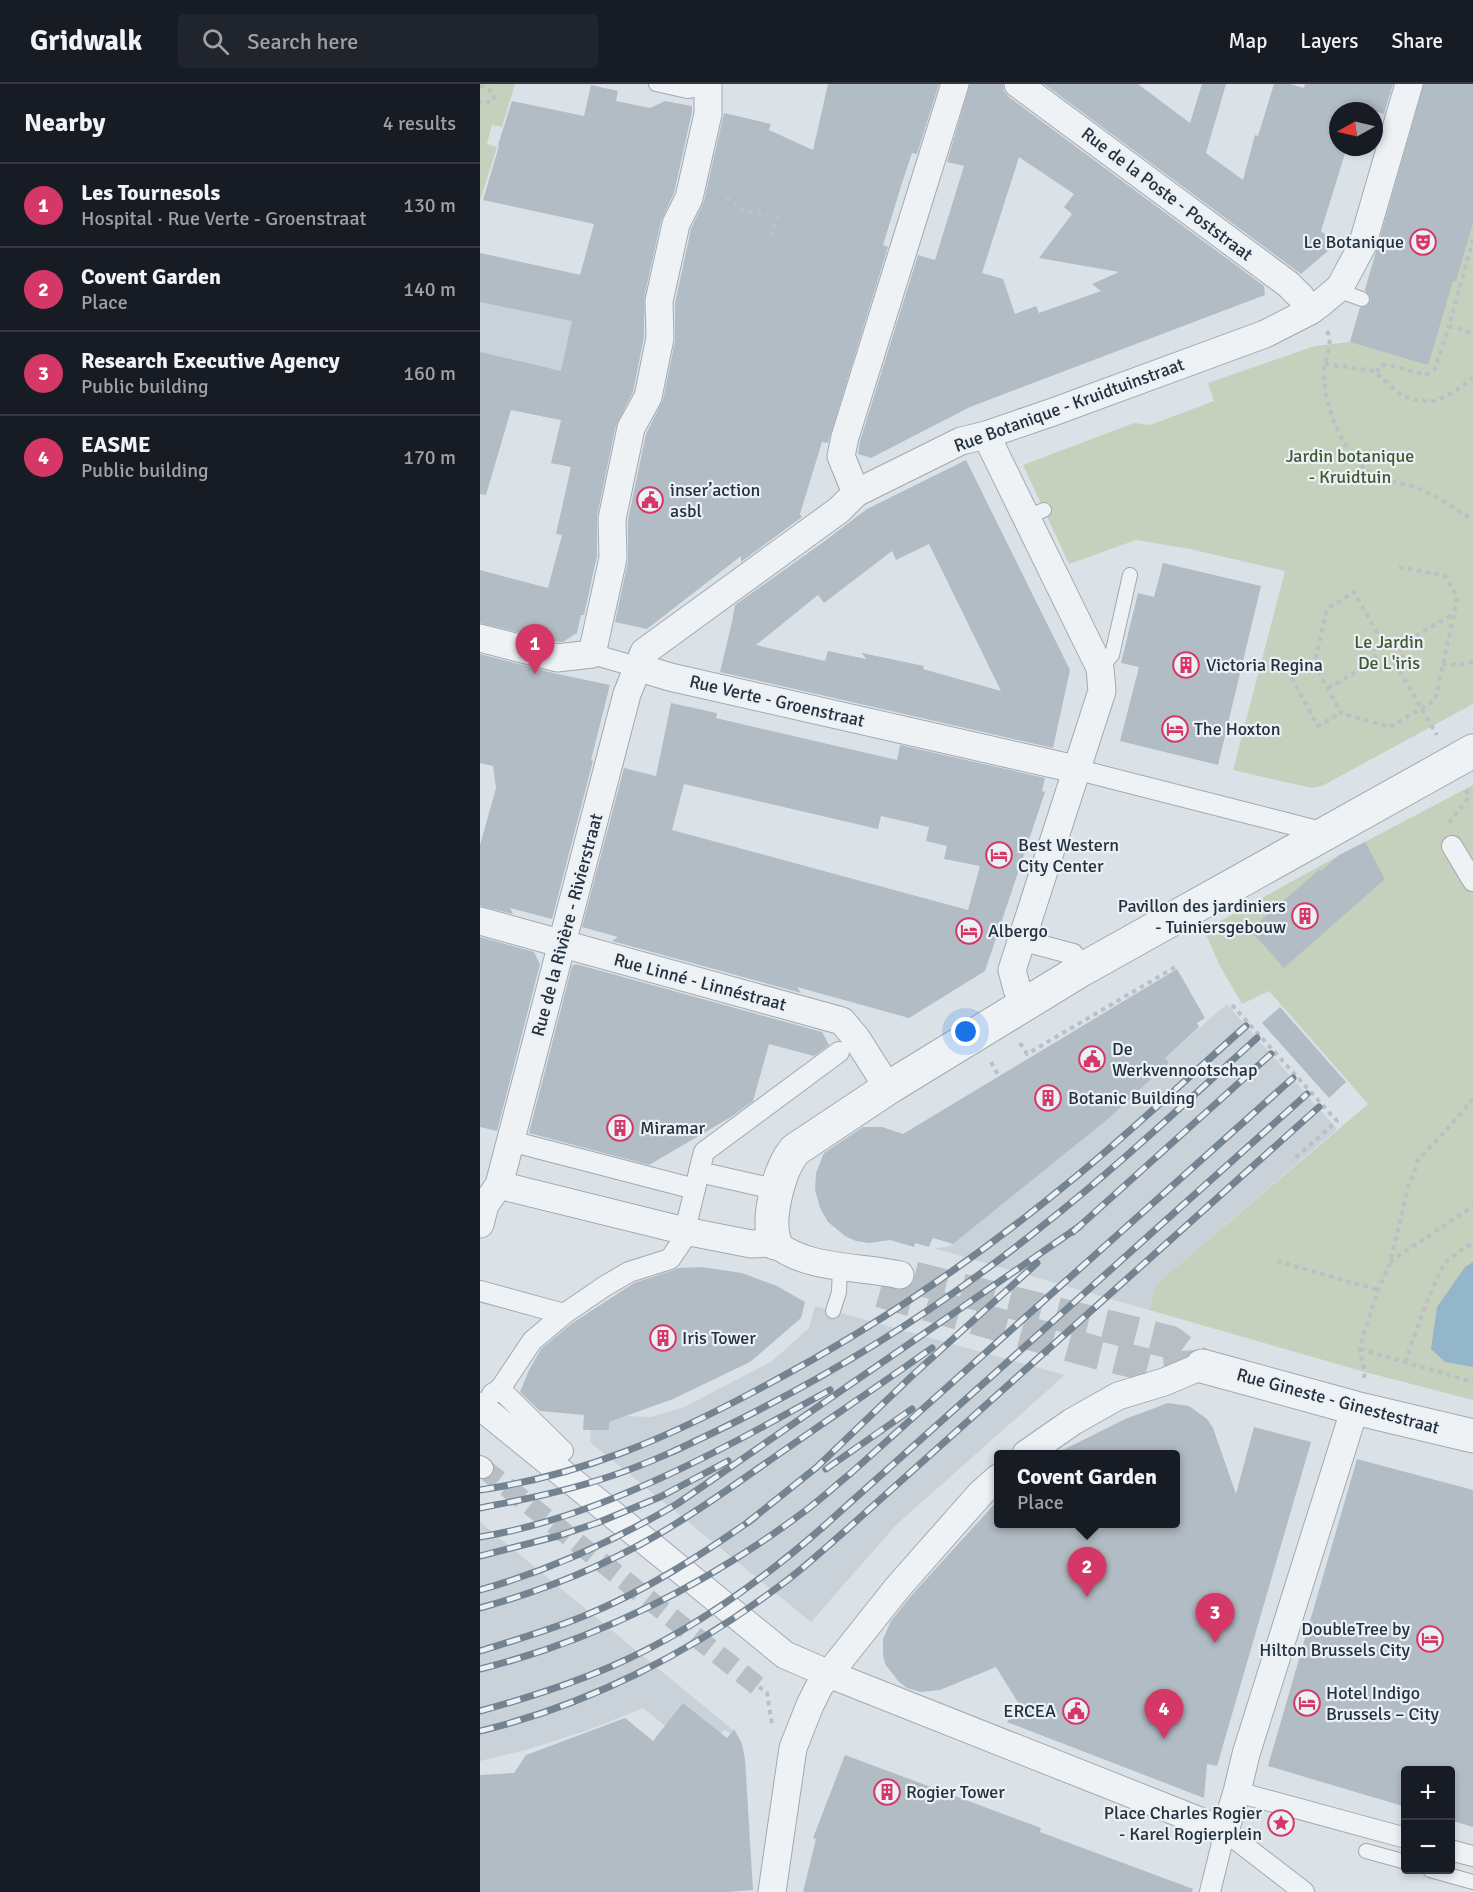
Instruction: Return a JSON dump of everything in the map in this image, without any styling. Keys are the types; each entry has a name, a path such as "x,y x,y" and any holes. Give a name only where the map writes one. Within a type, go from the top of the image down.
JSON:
{"street":[{"path":"856,493 841,456 845,437 955,84"},
{"name":"Rue de la Poste - Poststraat","path":"1018,84 1288,284 1310,311"},
{"name":"Rue Botanique - Kruidtuinstraat","path":"637,667 644,652 839,510 856,493 961,441 986,435 1265,334 1351,293 1362,246 1409,84"},
{"path":"592,654 613,558 612,519 631,428 648,397 660,339 659,301 676,224 690,198 708,114 707,86"},
{"path":"986,435 1035,514 1100,668 1102,691 1012,970 1024,1004"},
{"name":"Rue Verte - Groenstraat","path":"480,638 557,658 592,654 670,677 1076,769"},
{"name":"Rue de la Rivière - Rivierstraat","path":"486,1204 561,943 627,694 637,667"},
{"path":"775,1243 772,1223 778,1190 788,1158 795,1150 888,1088 1090,964 1473,751"},
{"path":"1076,769 1325,833"},
{"path":"1452,846 1473,881"},
{"name":"Rue Linné - Linnéstraat","path":"480,921 842,1021 857,1039 888,1088"},
{"path":"1028,942 1073,954"},
{"path":"491,1396 532,1341 564,1314 629,1272 670,1259 685,1231 704,1152 839,1052"},
{"path":"518,1143 697,1180 761,1186"},
{"path":"486,1204 685,1231 751,1244 775,1243 794,1256 840,1267 890,1283"},
{"path":"480,1291 564,1314"},
{"path":"1033,1450 1072,1422 1118,1396 1164,1382 1202,1366"},
{"name":"Rue Gineste - Ginestestraat","path":"1202,1366 1355,1408 1473,1436"},
{"path":"491,1396 563,1451"},
{"path":"491,1396 543,1455 785,1655 1225,1831 1304,1892"},
{"path":"1210,1892 1246,1754 1355,1408"},
{"path":"772,1892 794,1748 820,1685 898,1587 981,1493 994,1482"},
{"path":"1237,1792 1401,1837"},
{"path":"1455,1851 1473,1856"}],"lane":[{"path":"656,84 687,91 707,86"},
{"path":"1100,668 1112,655 1130,575"},
{"path":"833,1311 839,1292 840,1267"},
{"path":"1366,1851 1401,1861"},
{"path":"1447,1874 1473,1882"}],"path":[{"path":"480,86 495,95 491,102 480,102"},
{"path":"726,198 733,200 740,209 777,217 769,240"},
{"path":"1376,372 1382,365 1426,375 1436,369 1473,239"},
{"path":"1449,326 1473,333"},
{"path":"1331,343 1325,364 1324,381 1328,404 1352,457 1366,471 1381,479 1413,487 1446,502 1473,520"},
{"path":"1325,364 1376,372 1402,396 1420,401 1435,401 1452,393 1473,378"},
{"path":"1314,664 1291,677 1318,726 1341,713 1390,727 1435,700 1457,596 1445,576 1399,567"},
{"path":"1341,713 1314,664 1327,609 1354,592 1382,641"},
{"path":"1400,645 1454,614"},
{"path":"1387,638 1397,641 1404,651 1401,662 1391,668 1380,666 1374,655 1377,644 1382,641 1387,638"},
{"path":"1328,688 1377,660"},
{"path":"1442,664 1459,665 1473,662"},
{"path":"1396,665 1437,735"},
{"path":"1452,846 1443,836 1445,829 1469,797 1463,784"},
{"path":"1020,1043 1027,1054 1177,966"},
{"path":"1232,1005 1336,1121 1292,1161"},
{"path":"1355,1408 1365,1372 1359,1349 1378,1290 1390,1263 1408,1188 1418,1160 1473,1099"},
{"path":"1390,1263 1473,1206"},
{"path":"1405,1362 1444,1263 1467,1246 1473,1245"},
{"path":"1277,1261 1378,1290"},
{"path":"1359,1349 1473,1382"},
{"path":"759,1687 767,1693 772,1729"}],"shaded area":[{"path":"480,253 582,275 582,278 649,294 620,428 584,420 580,424 483,404 480,410"},
{"path":"1227,1004 1337,1129 1156,1284 1149,1310 933,1248 953,1244 1108,1119 1169,1064 1165,1058"},
{"path":"815,1306 1065,1375 896,1525 811,1622 590,1442 592,1415 651,1417 684,1407 771,1362 809,1328"},
{"path":"480,1522 733,1730 730,1733 724,1730 703,1756 643,1708 588,1730 526,1750 480,1761"}],"green space":[{"path":"480,84 515,84 502,127 492,125 487,144 497,147 480,201"},
{"name":"Jardin botanique - Kruidtuin","path":"1424,84 1473,84 1473,704 1322,786 1312,788 1233,770 1285,571 1190,549 1136,540 1069,564 1023,465 1134,423 1150,425 1214,401 1208,383 1315,346 1350,342"},
{"path":"1473,785 1473,1400 1365,1372 1149,1310 1156,1284 1368,1104 1269,991 1242,1004 1220,966 1204,930"}],"water":[{"path":"1473,1262 1473,1367 1445,1362 1431,1349 1437,1307 1465,1267"}],"building":[{"path":"828,84 939,84 917,154 912,153 902,183 883,245 888,247 828,443 822,442 800,514 802,517 741,562 741,556 647,629 615,622 628,561 628,520 646,434 663,400 675,341 675,303 691,229 704,201 724,113 771,124 769,130 813,150"},
{"path":"970,84 1003,84 1004,91 1009,97 1264,286 1265,295 970,407 871,458 858,454 860,441 918,255 935,260 964,166 947,162","holes":["1019,157 1074,194 1064,207 1072,214 1039,258 1119,272 1092,284 1101,291 1039,313 1036,306 1015,314 1003,279 982,273"]},
{"path":"1044,84 1138,84 1190,123 1202,84 1226,84 1206,153 1243,180 1255,135 1258,136 1274,84 1290,84 1304,88 1305,84 1393,84 1384,114 1383,102 1329,102 1329,156 1344,156 1321,231 1336,244 1301,274"},
{"name":"Le Botanique","path":"1424,84 1473,84 1473,223 1428,365 1350,342 1360,308 1367,306 1371,301 1365,290"},
{"path":"591,85 618,91 616,101 650,108 665,101 692,106 692,112 674,193 661,221 644,298 644,337 633,392 616,425 597,516 597,556 584,615 581,615 577,633 563,642 558,642 480,623 480,570 548,588 562,535 556,534 571,467 551,463 561,420 511,410 486,495 480,494 480,352 561,371 572,321 480,302 480,253 580,275 594,224 483,200 512,101 584,116"},
{"path":"966,460 1070,670 1053,748 720,672 735,605 867,509","holes":["929,544 1001,691 923,669 924,666 862,653 866,659 828,651 825,661 756,645 818,595 824,603 892,551 896,560"]},
{"name":"Victoria Regina","path":"1163,563 1261,586 1218,765 1120,741 1139,667 1121,663 1138,593 1154,597"},
{"path":"480,654 610,685 552,919 510,908 513,914 480,906 480,845 496,788 493,766 480,763"},
{"path":"671,703 717,713 716,718 897,760 900,745 1045,778 1042,791 1045,792 985,971 909,1018 797,987 801,993 612,941 618,937 582,927 624,768 656,776","holes":["684,784 878,829 881,816 929,827 926,841 947,846 944,859 980,866 968,910 672,830"]},
{"name":"Pavillon des jardiniers - Tuiniersgebouw","path":"1365,842 1385,879 1284,968 1250,930 1320,869 1321,871 1339,855"},
{"path":"480,937 534,952 540,964 497,1131 480,1127"},
{"path":"576,964 822,1032 829,1045 814,1056 769,1044 753,1101 731,1117 649,1165 529,1133 572,966"},
{"name":"Botanic Building","path":"1177,969 1205,1018 1197,1023 1199,1027 1165,1058 1169,1063 1108,1119 953,1244 933,1238 929,1247 915,1243 914,1247 890,1240 869,1243 856,1241 845,1236 828,1222 820,1208 815,1190 816,1173 824,1153 863,1127 882,1127 903,1134"},
{"path":"1280,1007 1346,1082 1329,1098 1262,1023"},
{"name":"Iris Tower","path":"702,1267 742,1273 777,1286 805,1302 801,1318 750,1362 673,1399 609,1422 609,1430 583,1430 584,1415 540,1411 520,1392 541,1349 571,1324 634,1283 678,1268"},
{"path":"1168,1403 1189,1406 1207,1419 1213,1428 1236,1494 1254,1427 1311,1442 1217,1766 1207,1764 1204,1798 1007,1722 1019,1704 996,1667 940,1690 921,1692 907,1688 899,1682 885,1664 883,1639 891,1621 994,1505 994,1528 1180,1528 1180,1450 1063,1450 1125,1419"},
{"path":"1357,1459 1473,1490 1473,1827 1455,1822 1455,1766 1401,1766 1401,1806 1268,1766"},
{"path":"683,1703 727,1738 734,1729 742,1744 745,1759 753,1890 727,1892 480,1892 480,1775 514,1773 526,1755 625,1718 653,1741"},
{"name":"Rogier Tower","path":"845,1755 1041,1828 1040,1832 1193,1889 1192,1892 803,1892 816,1839 813,1838"}],"tunnel":[{"path":"914,1278 1170,1342 1202,1366"},
{"path":"880,1291 1098,1353 1164,1369 1202,1366"},
{"path":"483,1468 759,1687"}],"railway":[{"path":"480,1490 554,1475 657,1439 798,1368 879,1320 957,1268 1032,1212 1114,1145 1246,1026"},
{"path":"480,1508 572,1488 652,1461 774,1402 854,1357 969,1282 1069,1205 1257,1038"},
{"path":"1073,1232 1271,1054"},
{"path":"480,1669 567,1642 650,1606 730,1562 805,1511 851,1473 1293,1078"},
{"path":"480,1711 562,1686 639,1654 695,1623 774,1568 823,1527 1307,1094"},
{"path":"480,1731 560,1707 636,1674 710,1634 787,1580 845,1531 1319,1107"},
{"path":"480,1590 581,1553 677,1504 1080,1226"},
{"path":"747,1523 817,1467 914,1374 1037,1263"},
{"path":"480,1608 561,1581 613,1558 664,1531 725,1492 932,1348"},
{"path":"480,1537 571,1514 616,1497 704,1457 830,1390"},
{"path":"826,1469 912,1409"},
{"path":"480,1556 558,1536 597,1523 660,1497 728,1461"},
{"path":"480,1651 532,1635 607,1606 693,1559 754,1518"}],"place":[{"name":"Le Botanique","path":"1423,242"},
{"name":"inser’action asbl","path":"650,500"},
{"name":"Victoria Regina","path":"1186,665"},
{"name":"Les Tournesols","path":"535,674"},
{"name":"The Hoxton","path":"1175,729"},
{"name":"Best Western City Center","path":"999,855"},
{"name":"Pavillon des jardiniers - Tuiniersgebouw","path":"1305,916"},
{"name":"Albergo","path":"969,931"},
{"name":"De Werkvennootschap","path":"1092,1059"},
{"name":"Botanic Building","path":"1048,1098"},
{"name":"Miramar","path":"620,1128"},
{"name":"Iris Tower","path":"663,1338"},
{"name":"Covent Garden","path":"1087,1597"},
{"name":"DoubleTree by Hilton Brussels City","path":"1430,1639"},
{"name":"Research Executive Agency","path":"1215,1643"},
{"name":"Hotel Indigo Brussels – City","path":"1307,1703"},
{"name":"ERCEA","path":"1076,1711"},
{"name":"EASME","path":"1164,1739"},
{"name":"Rogier Tower","path":"887,1792"},
{"name":"Place Charles Rogier - Karel Rogierplein","path":"1281,1823"}],"park label":[{"name":"Le Jardin De L'iris","path":"1389,652"}]}
